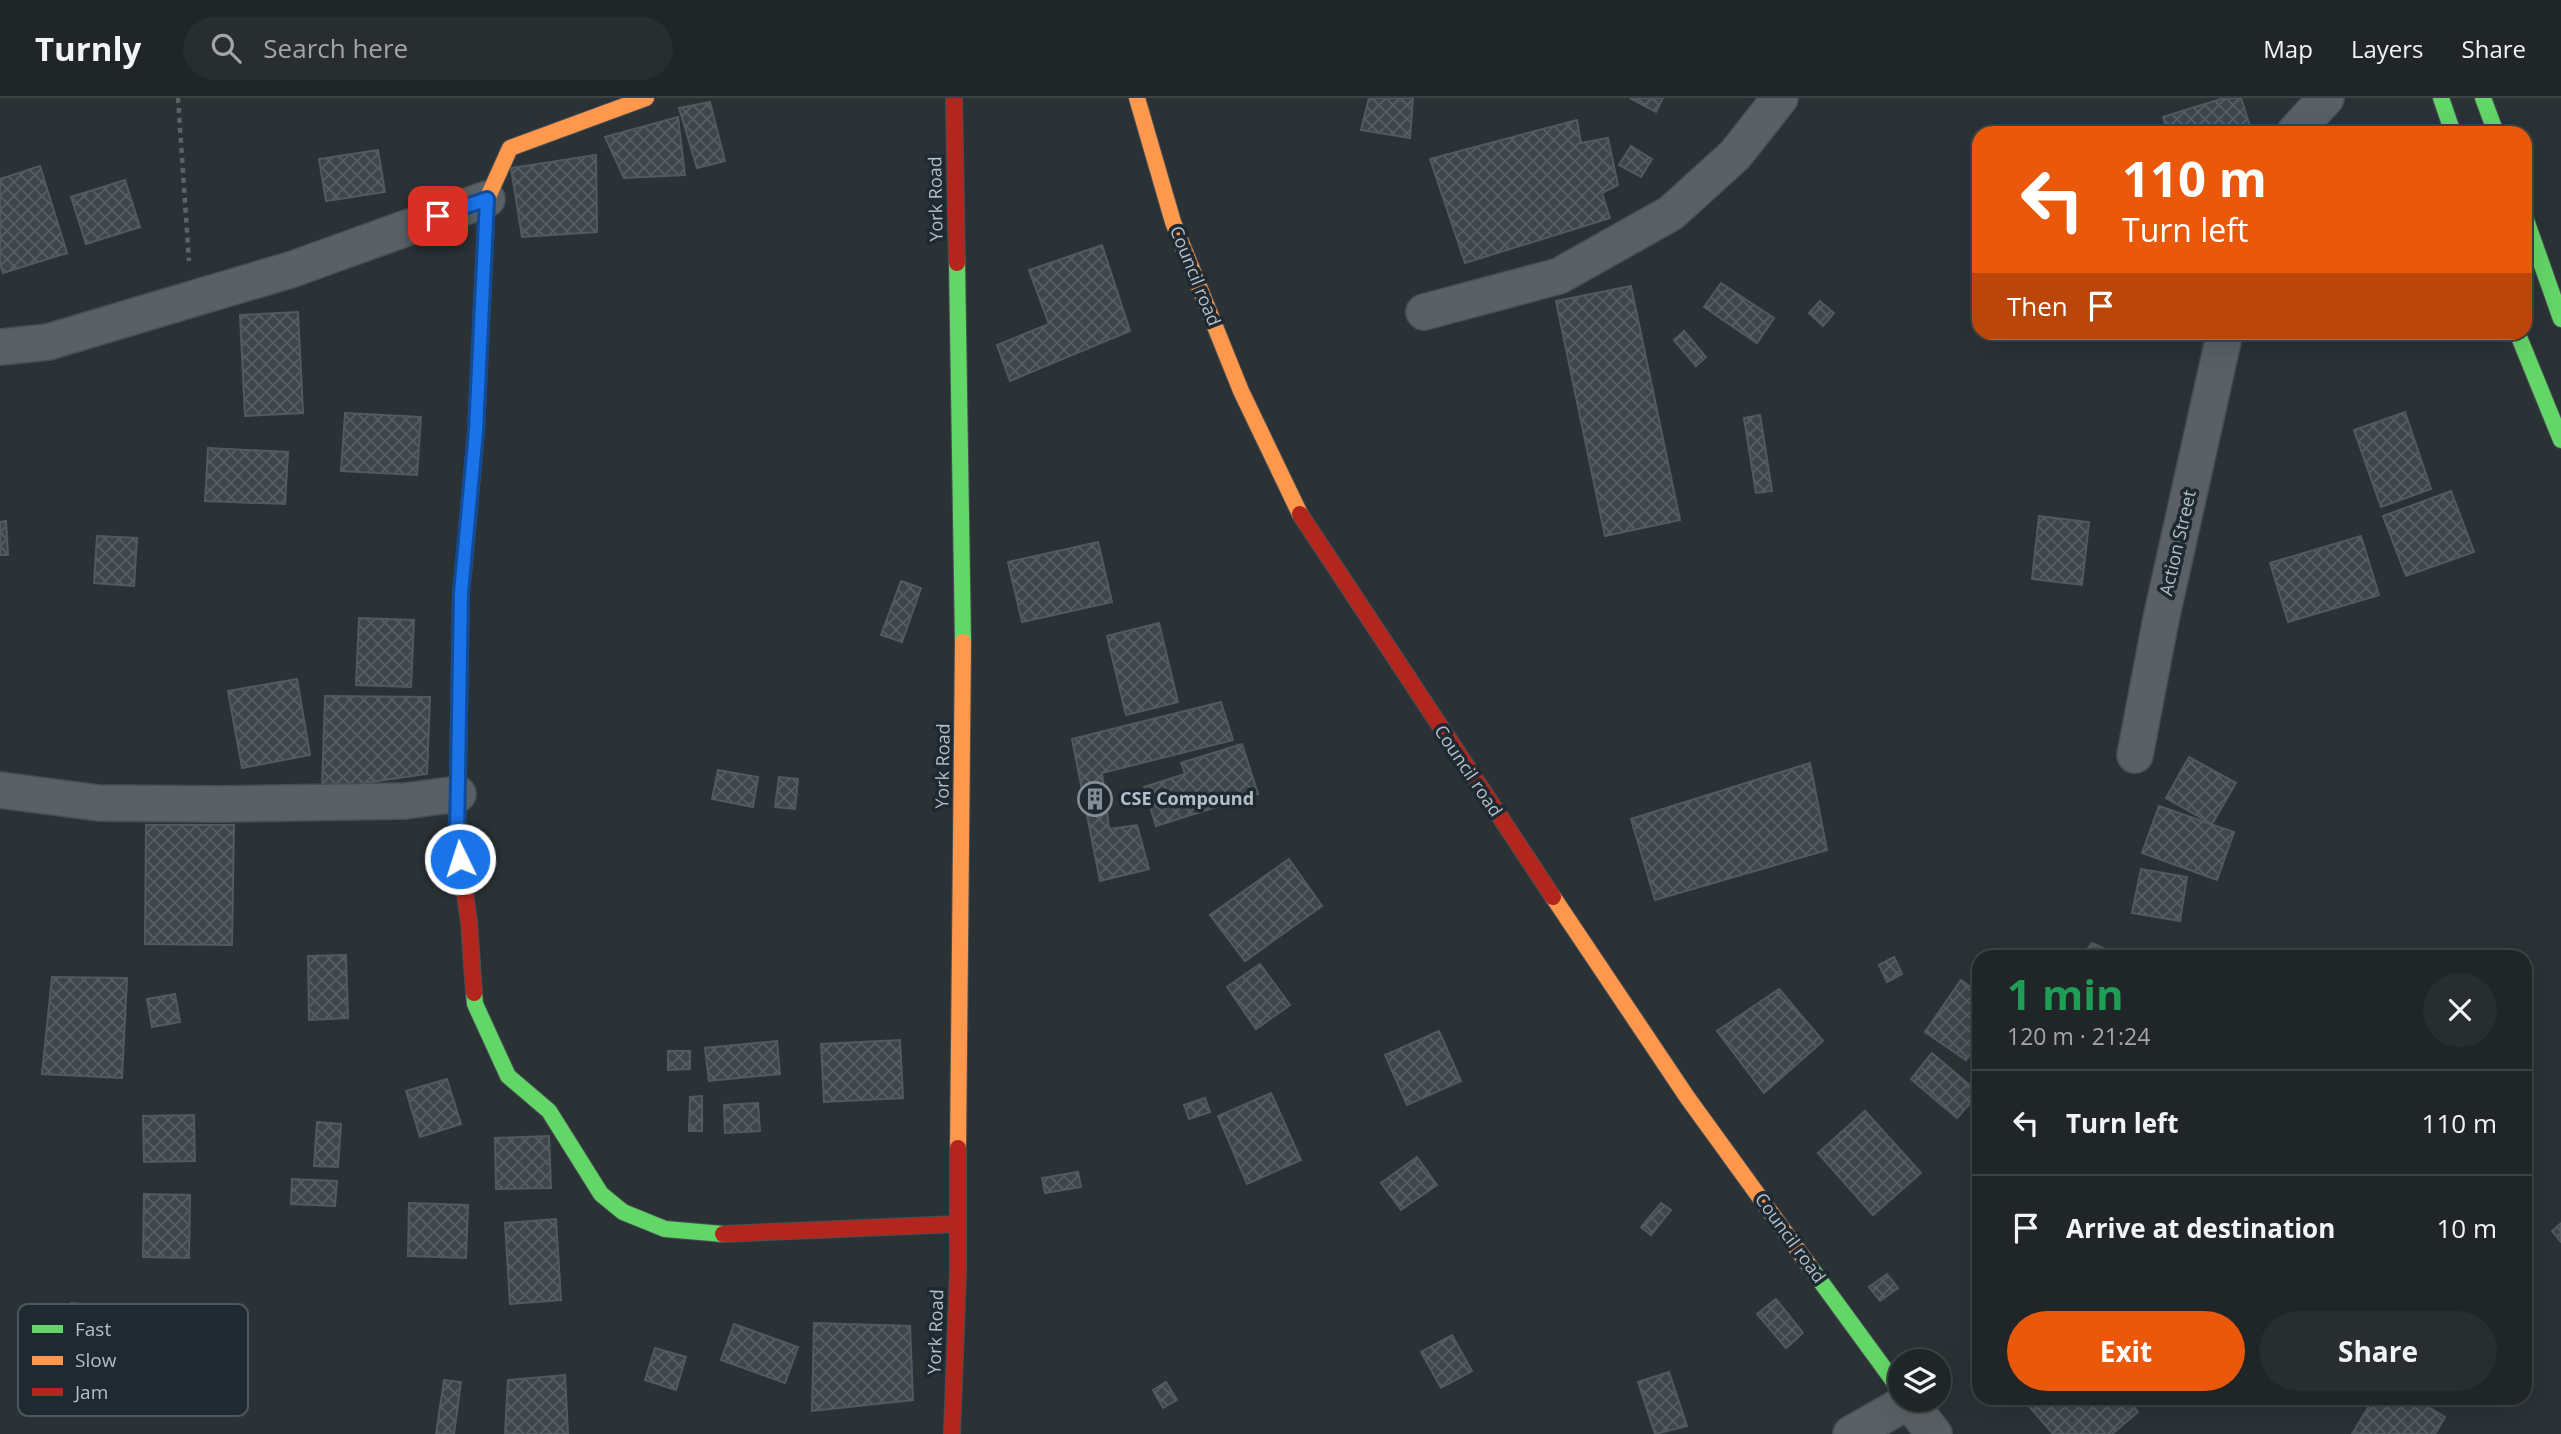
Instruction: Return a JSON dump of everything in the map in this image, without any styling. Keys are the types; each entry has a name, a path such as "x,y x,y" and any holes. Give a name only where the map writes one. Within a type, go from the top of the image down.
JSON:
{"main road":[{"path":"646,98 510,148 487,199 476,431 461,593 457,838 475,1004 508,1076 549,1111 601,1194 623,1212 665,1228 709,1235 958,1224"},
{"name":"York Road","path":"952,1434 958,1224 958,953 964,682 954,98"},
{"name":"Council road","path":"1137,98 1173,222 1241,391 1307,528 1687,1097 1888,1372"},
{"path":"2441,98 2451,126"},
{"path":"2483,98 2493,126"},
{"path":"2532,237 2561,319"},
{"path":"2520,340 2561,440"}],"street":[{"path":"1424,312 1559,276 1671,213 1735,155 1780,98"},
{"path":"2300,126 2326,98"},
{"path":"0,347 47,342 293,269 487,199"},
{"name":"Action Street","path":"2135,755 2161,619 2223,340"},
{"path":"0,790 99,803 405,801 458,794"},
{"path":"1852,1434 1888,1409"},
{"name":"Council road","path":"1917,1412 1934,1434"}],"path":[{"path":"178,98 191,299"}],"building":[{"path":"1369,98 1413,98 1410,138 1361,130"},
{"path":"1630,98 1663,98 1656,112"},
{"path":"2224,98 2241,98 2250,126 2166,126 2163,117"},
{"path":"710,102 725,161 697,168 679,108"},
{"path":"678,117 685,175 624,178 605,137"},
{"path":"1577,120 1581,143 1608,138 1618,185 1602,193 1610,218 1465,263 1430,159"},
{"path":"1631,146 1652,159 1641,177 1619,165"},
{"path":"378,150 385,192 326,201 319,159"},
{"path":"596,155 597,232 522,237 511,168"},
{"path":"40,166 67,253 3,273 0,264 0,179"},
{"path":"125,180 140,227 86,244 71,197"},
{"path":"1102,245 1130,331 1010,381 997,345 1049,324 1029,270"},
{"path":"1721,283 1774,318 1757,343 1704,307"},
{"path":"1631,286 1680,520 1605,536 1556,301"},
{"path":"1820,301 1834,313 1823,326 1809,313"},
{"path":"298,312 303,413 245,416 240,315"},
{"path":"1684,331 1706,357 1696,366 1674,340"},
{"path":"2405,412 2431,489 2381,507 2354,430"},
{"path":"345,413 421,417 417,475 341,471"},
{"path":"1760,415 1772,491 1756,493 1744,418"},
{"path":"208,448 288,452 285,504 205,501"},
{"path":"2451,491 2474,552 2406,576 2383,516"},
{"path":"2039,516 2089,522 2082,585 2032,579"},
{"path":"6,521 8,555 0,555 0,522"},
{"path":"97,536 137,538 134,586 94,583"},
{"path":"2361,536 2379,595 2288,622 2270,563"},
{"path":"1098,542 1112,602 1022,622 1008,562"},
{"path":"901,581 921,588 902,642 881,635"},
{"path":"359,618 414,620 411,687 356,685"},
{"path":"1159,623 1178,702 1126,715 1107,636"},
{"path":"297,679 310,755 242,768 228,691"},
{"path":"325,696 430,697 427,774 322,789"},
{"name":"CSE Compound","path":"1221,702 1233,740 1102,773 1109,829 1137,825 1149,869 1100,881 1072,739"},
{"path":"1242,744 1258,794 1156,826 1144,787 1185,774 1181,763"},
{"path":"2189,757 2236,783 2212,824 2166,798"},
{"path":"1810,763 1827,850 1655,900 1631,819"},
{"path":"718,770 758,777 753,807 712,799"},
{"path":"779,777 798,779 795,809 775,807"},
{"path":"2159,806 2234,832 2217,880 2142,853"},
{"path":"146,825 234,825 232,945 145,944"},
{"path":"1289,859 1322,906 1245,961 1210,915"},
{"path":"2141,869 2187,877 2180,921 2132,913"},
{"path":"2092,943 2106,950 2086,950"},
{"path":"346,955 348,1018 309,1020 308,956"},
{"path":"1894,957 1902,974 1887,982 1879,965"},
{"path":"1260,964 1290,1005 1256,1029 1227,987"},
{"path":"52,977 127,978 122,1078 42,1074"},
{"path":"1961,980 1972,988 1972,1052 1966,1060 1925,1032"},
{"path":"1779,989 1823,1041 1764,1093 1717,1031"},
{"path":"175,994 180,1022 152,1027 147,999"},
{"path":"1439,1031 1461,1081 1407,1105 1385,1055"},
{"path":"900,1040 903,1098 824,1102 821,1044"},
{"path":"777,1041 780,1074 709,1081 705,1048"},
{"path":"668,1051 690,1051 690,1069 668,1070"},
{"path":"1932,1053 1972,1087 1972,1101 1957,1118 1911,1079"},
{"path":"447,1079 461,1124 420,1137 406,1091"},
{"path":"1271,1093 1301,1160 1247,1184 1218,1116"},
{"path":"702,1096 702,1131 689,1131 690,1097"},
{"path":"1205,1098 1210,1112 1189,1119 1184,1105"},
{"path":"758,1103 760,1131 725,1133 724,1105"},
{"path":"1865,1111 1921,1173 1873,1215 1818,1153"},
{"path":"194,1115 195,1161 144,1162 143,1116"},
{"path":"317,1122 341,1124 338,1167 314,1166"},
{"path":"549,1136 551,1188 496,1189 495,1138"},
{"path":"1417,1157 1437,1185 1401,1210 1381,1183"},
{"path":"1078,1172 1081,1187 1045,1193 1042,1178"},
{"path":"292,1179 337,1181 335,1206 291,1204"},
{"path":"144,1194 190,1195 189,1258 143,1257"},
{"path":"409,1203 468,1205 466,1258 408,1256"},
{"path":"1661,1203 1671,1210 1651,1235 1641,1227"},
{"path":"556,1219 561,1300 510,1304 505,1223"},
{"path":"2561,1223 2561,1242 2552,1231"},
{"path":"1887,1274 1898,1288 1880,1301 1869,1287"},
{"path":"1776,1299 1803,1333 1786,1348 1757,1314"},
{"path":"814,1323 910,1326 913,1400 812,1411"},
{"path":"734,1324 798,1347 785,1383 721,1360"},
{"path":"1452,1335 1472,1371 1441,1388 1421,1352"},
{"path":"655,1348 686,1357 676,1390 645,1380"},
{"path":"1669,1372 1687,1426 1655,1434 1638,1382"},
{"path":"565,1375 568,1434 505,1434 508,1380"},
{"path":"444,1380 461,1382 454,1434 436,1434"},
{"path":"1166,1382 1177,1400 1163,1408 1153,1390"},
{"path":"2028,1405 2132,1405 2138,1412 2112,1434 2053,1434"},
{"path":"2370,1405 2425,1405 2445,1417 2435,1434 2352,1434"}],"traffic: fast":[{"path":"2441,98 2451,126"},
{"path":"2483,98 2493,126"},
{"path":"2532,237 2561,319"},
{"path":"957,263 963,642"},
{"path":"2520,340 2561,440"},
{"path":"474,993 475,1004 508,1076 549,1111 601,1194 623,1212 665,1229 723,1234"},
{"path":"1808,1264 1888,1374"}],"traffic: slow":[{"path":"465,554 476,431 487,199 510,148 646,98"},
{"path":"1137,98 1173,222 1241,391 1300,514"},
{"path":"958,1148 963,642"},
{"path":"1553,897 1687,1097 1808,1264"}],"traffic: jam":[{"path":"954,98 957,263"},
{"path":"1300,514 1553,897"},
{"path":"465,554 461,593 457,838 469,922 474,993"},
{"path":"952,1434 958,1272 958,1148"},
{"path":"723,1234 958,1224"}],"place":[{"name":"CSE Compound","path":"1095,799"}],"route":[{"path":"438,216 487,199 476,431 461,593 462,685 457,838 460,859"}]}
